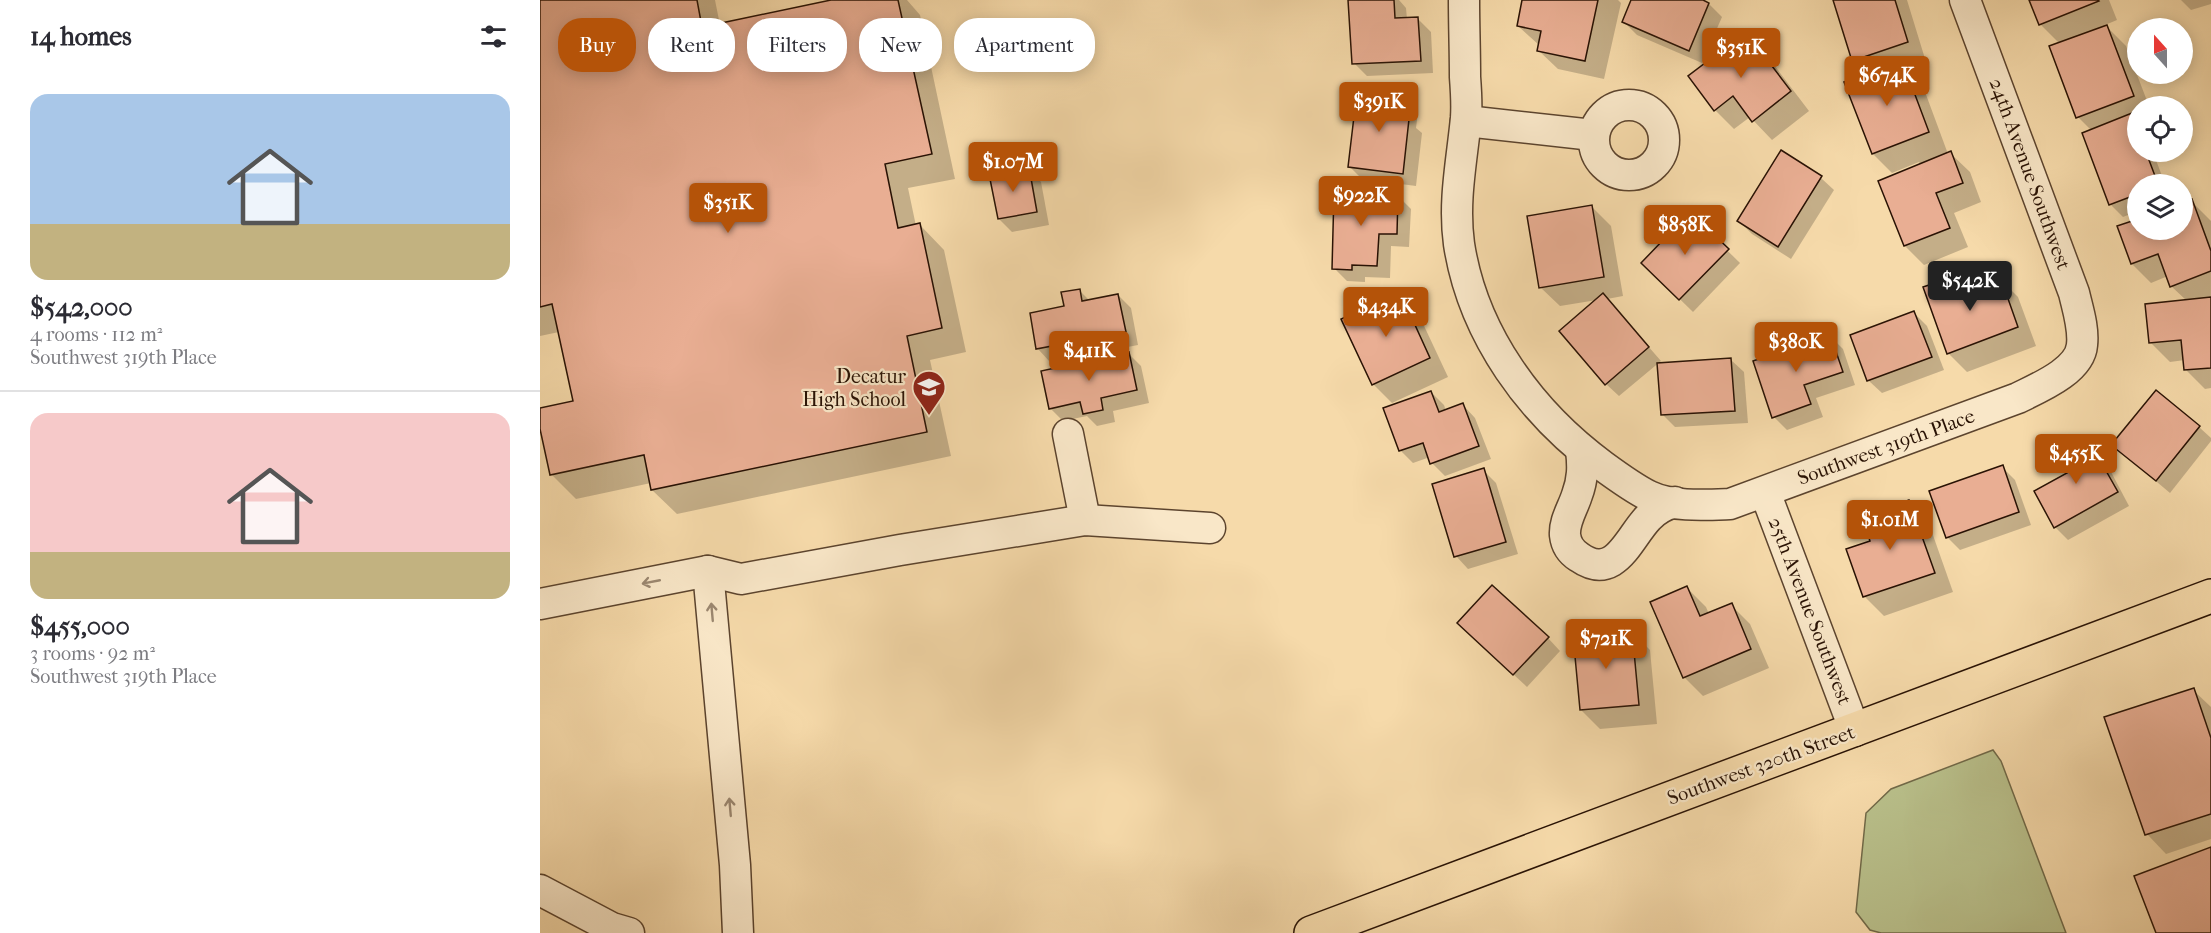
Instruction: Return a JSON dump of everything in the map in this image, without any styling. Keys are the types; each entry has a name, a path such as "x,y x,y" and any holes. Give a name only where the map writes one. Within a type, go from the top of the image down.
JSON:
{"main road":[{"name":"Southwest 320th Street","path":"1317,932 2211,596"}],"street":[{"path":"1464,0 1466,121 1456,196 1459,245 1477,309 1486,330 1512,375 1533,401 1581,450 1583,472 1565,532 1567,542 1573,554 1584,561 1599,565 1612,562 1623,552 1653,512 1675,502"},
{"name":"24th Avenue Southwest","path":"1965,0 2074,293 2082,329 2081,351"},
{"path":"1466,121 1593,135"},
{"name":"Southwest 319th Place","path":"1581,450 1618,477 1650,496 1675,502 1705,505 1730,504 2018,398 2059,376 2069,368 2081,351"},
{"path":"1068,434 1085,520"},
{"name":"25th Avenue Southwest","path":"1765,492 1855,731"},
{"path":"540,604 708,571 741,579 1085,520 1210,528"},
{"path":"708,571 735,865 738,933"},
{"path":"540,890 612,928 629,933"}],"green space":[{"path":"1993,750 2001,761 2066,933 1881,933 1870,930 1856,912 1866,813 1891,789"}],"building":[{"path":"540,0 697,0 700,18 648,18 648,72 735,72 735,20 831,0 898,0 902,18 859,18 859,72 914,72 932,154 885,164 898,228 920,223 942,328 907,336 927,432 651,490 644,455 550,475 540,429 540,408 573,401 552,304 540,307"},
{"path":"1348,0 1394,0 1395,18 1418,17 1421,61 1352,64"},
{"path":"1522,0 1598,0 1585,61 1537,51 1541,31 1517,26"},
{"path":"1631,0 1703,0 1709,3 1689,51 1622,22"},
{"path":"1833,0 1895,0 1908,42 1852,61"},
{"path":"2029,0 2098,0 2099,1 2039,25"},
{"path":"2107,25 2127,78 2127,84 2129,84 2134,96 2127,96 2127,99 2076,118 2049,46"},
{"path":"1746,32 1791,91 1752,122 1733,96 1714,111 1688,76"},
{"path":"1902,60 1929,132 1872,154 1844,82"},
{"path":"1357,91 1406,98 1403,118 1409,119 1403,174 1348,167"},
{"path":"2127,115 2127,162 2150,162 2154,174 2127,174 2127,198 2109,205 2082,133"},
{"path":"1781,150 1822,176 1778,247 1737,221"},
{"path":"1951,151 1963,183 1936,193 1950,228 1904,246 1878,181"},
{"path":"1029,167 1037,212 998,219 989,174"},
{"path":"1334,192 1398,194 1397,234 1379,234 1377,266 1352,265 1352,270 1332,269"},
{"path":"2193,202 2211,251 2211,271 2170,287 2158,254 2131,264 2117,226 2127,223 2127,240 2193,240"},
{"path":"1592,205 1604,277 1539,288 1527,216"},
{"path":"1690,212 1729,249 1679,300 1641,263"},
{"path":"2000,276 2018,327 1947,354 1923,287 1953,277 1959,292"},
{"path":"1080,289 1082,301 1118,294 1126,332 1036,349 1030,313 1064,306 1061,292"},
{"path":"1400,292 1430,358 1372,385 1341,319"},
{"path":"1603,293 1649,347 1605,385 1559,331"},
{"path":"2211,297 2211,368 2184,370 2181,340 2149,343 2145,304"},
{"path":"1914,311 1932,357 1867,381 1850,335"},
{"path":"1830,334 1843,372 1804,385 1811,404 1772,418 1753,361"},
{"path":"1129,352 1137,390 1101,398 1103,410 1083,414 1080,402 1049,409 1041,371"},
{"path":"1731,358 1735,411 1661,415 1657,363"},
{"path":"2156,390 2200,426 2156,481 2111,445"},
{"path":"1431,391 1439,412 1463,403 1479,446 1430,464 1423,443 1399,451 1383,408"},
{"path":"2088,439 2118,492 2054,528 2034,491 2067,473 2057,455"},
{"path":"2003,465 2019,512 1946,538 1929,491"},
{"path":"1484,468 1506,542 1454,557 1432,484"},
{"path":"1909,500 1935,573 1863,597 1846,549 1870,541 1862,517"},
{"path":"1492,585 1549,637 1513,675 1457,623"},
{"path":"1687,586 1700,616 1732,603 1751,649 1683,678 1650,602"},
{"path":"1632,630 1639,705 1580,710 1573,635"},
{"path":"2194,688 2211,738 2211,814 2145,835 2104,717"},
{"path":"2211,847 2211,933 2156,933 2134,876"}],"place":[{"name":"Decatur High School","path":"929,416"}]}
